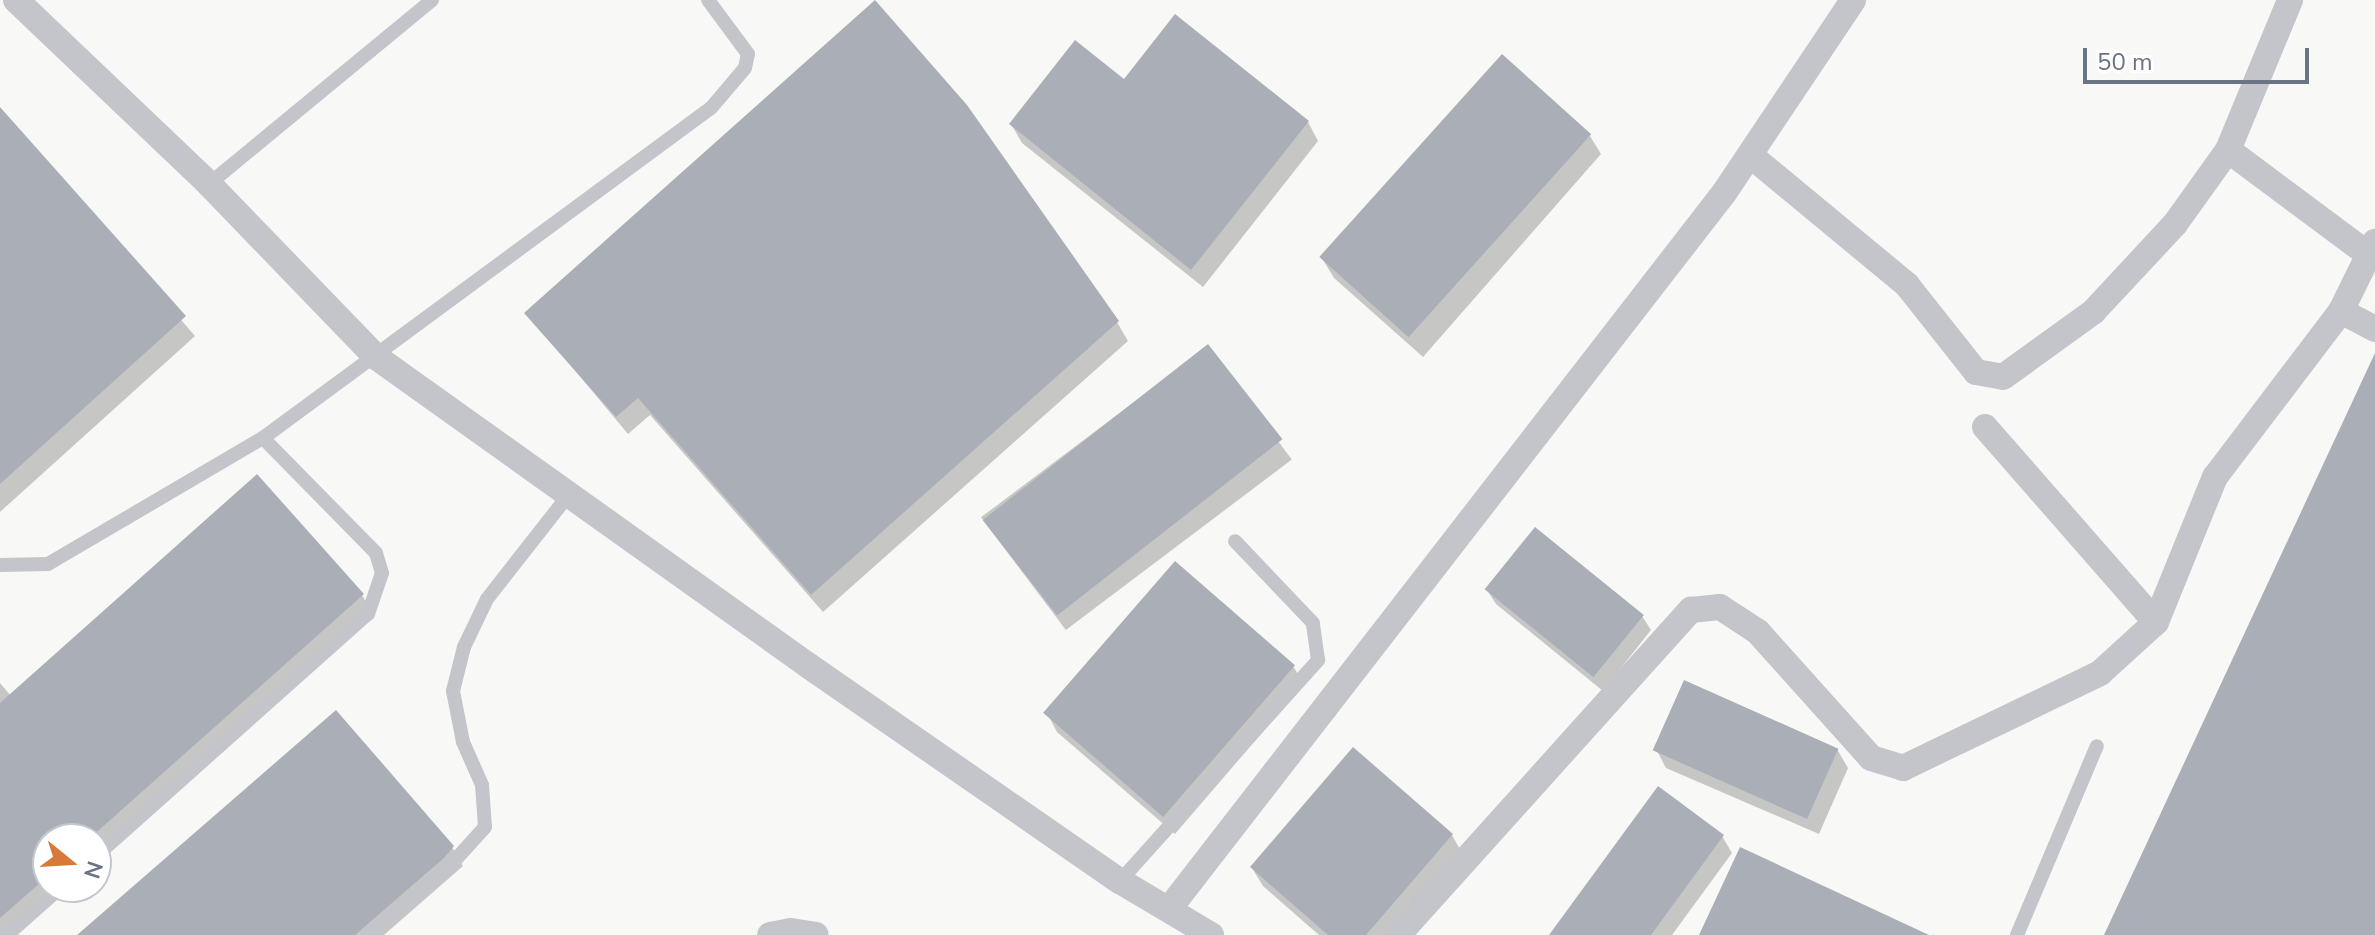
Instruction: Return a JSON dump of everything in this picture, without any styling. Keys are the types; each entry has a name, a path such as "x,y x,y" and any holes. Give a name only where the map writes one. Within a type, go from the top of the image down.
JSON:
{"street":[{"path":"16,0 209,184 376,357 1120,881 1211,935"},
{"path":"1169,909 1750,155 1853,0"},
{"path":"1750,155 1907,285 1976,372 1992,379 2010,375 2093,312 2175,224 2228,150 2290,0"},
{"path":"1398,935 1691,610 1720,607 1758,632 1871,758 1903,768 2100,673 2156,622 2215,477 2341,311 2372,248 2228,150"},
{"path":"2341,311 2375,329"},
{"path":"1985,427 2156,622"},
{"path":"770,935 816,935"}],"lane":[{"path":"209,184 432,0"},
{"path":"0,565 48,564 263,438 711,108 745,68 748,54 708,0"},
{"path":"112,842 368,614 382,573 376,553 263,438"},
{"path":"366,935 448,868 485,827 482,785 463,742 453,691 464,647 487,599 570,493"},
{"path":"1120,881 1318,660 1313,623 1235,541"},
{"path":"2017,935 2097,746"},
{"path":"7,935 43,903"}],"building":[{"path":"875,0 967,105 1119,321 811,595 638,398 616,417 524,313"},
{"path":"1175,14 1309,121 1191,270 1009,124 1075,40 1124,79"},
{"path":"1502,54 1591,134 1409,337 1319,257"},
{"path":"0,107 186,316 0,484"},
{"path":"1208,344 1282,439 1057,615 983,520"},
{"path":"2375,353 2375,935 2104,935"},
{"path":"257,474 364,594 107,823 32,823 32,890 0,918 0,703"},
{"path":"1535,527 1644,615 1593,677 1485,589"},
{"path":"1175,561 1295,665 1163,817 1043,713"},
{"path":"1684,680 1838,749 1807,819 1653,750"},
{"path":"336,710 454,846 444,858 355,935 77,935"},
{"path":"1353,747 1453,834 1366,935 1328,935 1250,867"},
{"path":"1658,786 1724,835 1651,935 1549,935"},
{"path":"1740,847 1929,935 1699,935"}]}
